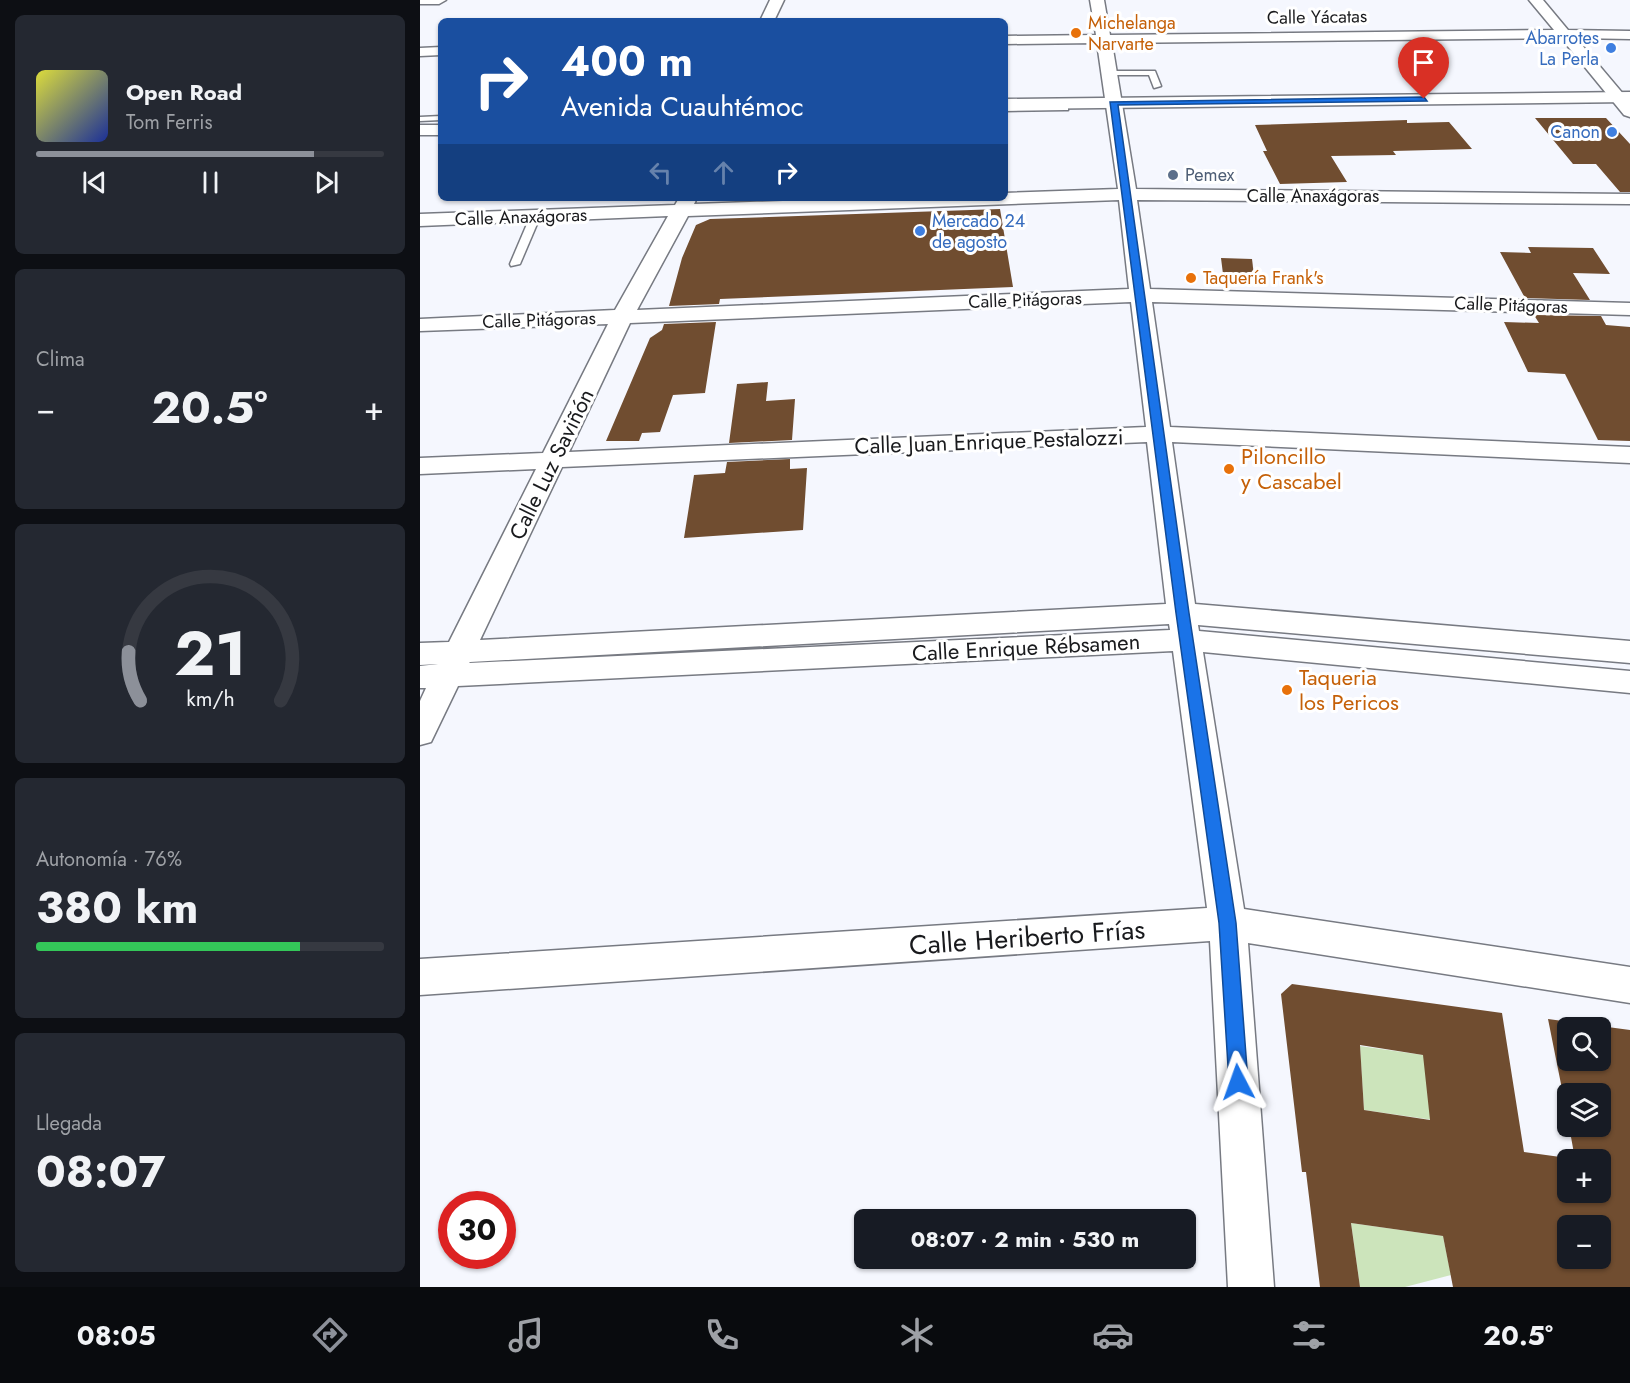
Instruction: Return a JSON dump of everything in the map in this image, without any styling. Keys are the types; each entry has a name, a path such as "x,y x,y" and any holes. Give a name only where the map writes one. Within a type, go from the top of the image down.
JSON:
{"main road":[{"path":"1008,104 1115,109 1626,104"},
{"path":"1008,117 1115,109"},
{"path":"420,118 438,117"},
{"path":"420,130 438,130"}],"street":[{"path":"420,0 439,0"},
{"path":"768,18 777,0"},
{"path":"1097,0 1106,39 1184,626 1228,923 1251,1287"},
{"path":"1536,0 1563,34 1626,104"},
{"name":"Calle Yácatas","path":"1008,40 1630,35"},
{"path":"420,52 438,51"},
{"name":"Calle Anaxágoras","path":"1008,197 1125,194 1630,199"},
{"name":"Calle Anaxágoras","path":"420,220 535,217 684,205 844,201"},
{"name":"Calle Luz Saviñón","path":"420,733 442,668 553,459 622,316 684,205"},
{"name":"Calle Pitágoras","path":"420,325 1139,295 1630,309"},
{"name":"Calle Juan Enrique Pestalozzi","path":"420,466 1158,434 1630,455"},
{"name":"Calle Enrique Rébsamen","path":"420,654 442,668 1184,626 1628,657"},
{"name":"Calle Enrique Rébsamen","path":"1184,626 1630,682"},
{"name":"Calle Heriberto Frías","path":"420,977 1228,923 1630,985"}],"lane":[{"path":"1110,73 1152,73 1157,86"},
{"path":"1008,109 1115,109"},
{"path":"420,125 438,125"},
{"path":"515,264 535,217"}],"green space":[{"path":"1360,1046 1423,1055 1461,1124 1364,1110"},
{"path":"1351,1223 1443,1236 1451,1275 1405,1287 1360,1287"}],"building":[{"path":"1535,118 1606,118 1630,144 1630,192 1620,192 1596,164 1573,164"},
{"path":"1407,120 1407,123 1449,122 1472,149 1393,151 1396,155 1331,156 1347,182 1280,184 1263,151 1267,151 1255,125"},
{"path":"1000,209 1013,287 720,299 719,304 669,306 682,258 696,225 710,219"},
{"path":"1528,247 1593,248 1610,274 1573,273 1590,300 1525,298 1500,252 1531,253"},
{"path":"1221,258 1252,259 1255,284 1224,282"},
{"path":"1534,315 1601,316 1606,325 1630,327 1630,441 1598,440 1565,374 1528,372 1504,322 1539,323"},
{"path":"716,322 705,393 673,395 660,432 642,433 639,441 606,441 650,338 662,330 664,324"},
{"path":"768,382 766,401 795,399 792,440 729,443 737,384"},
{"path":"790,459 790,469 807,468 803,530 684,538 694,475 725,473 727,462"},
{"path":"1292,984 1502,1013 1524,1152 1557,1157 1557,1203 1611,1203 1611,1149 1573,1149 1571,1137 1611,1137 1611,1083 1561,1083 1558,1071 1611,1071 1611,1027 1630,1030 1630,1287 1453,1287 1443,1236 1351,1223 1360,1287 1320,1287 1306,1172 1302,1172 1281,994","holes":["1360,1045 1423,1055 1430,1120 1364,1110"]},
{"path":"1548,1019 1557,1020 1557,1064"}],"place":[{"name":"Michelanga Narvarte","path":"1076,33"},
{"name":"Abarrotes La Perla","path":"1611,48"},
{"name":"Canon","path":"1612,132"},
{"name":"Pemex","path":"1173,175"},
{"name":"Mercado 24 de agosto","path":"920,231"},
{"name":"Taquería Frank's","path":"1191,278"},
{"name":"Piloncillo y Cascabel","path":"1229,469"},
{"name":"Taqueria los Pericos","path":"1287,690"}],"route":[{"path":"1238,1082 1228,923 1182,613 1114,102 1424,99"}]}
